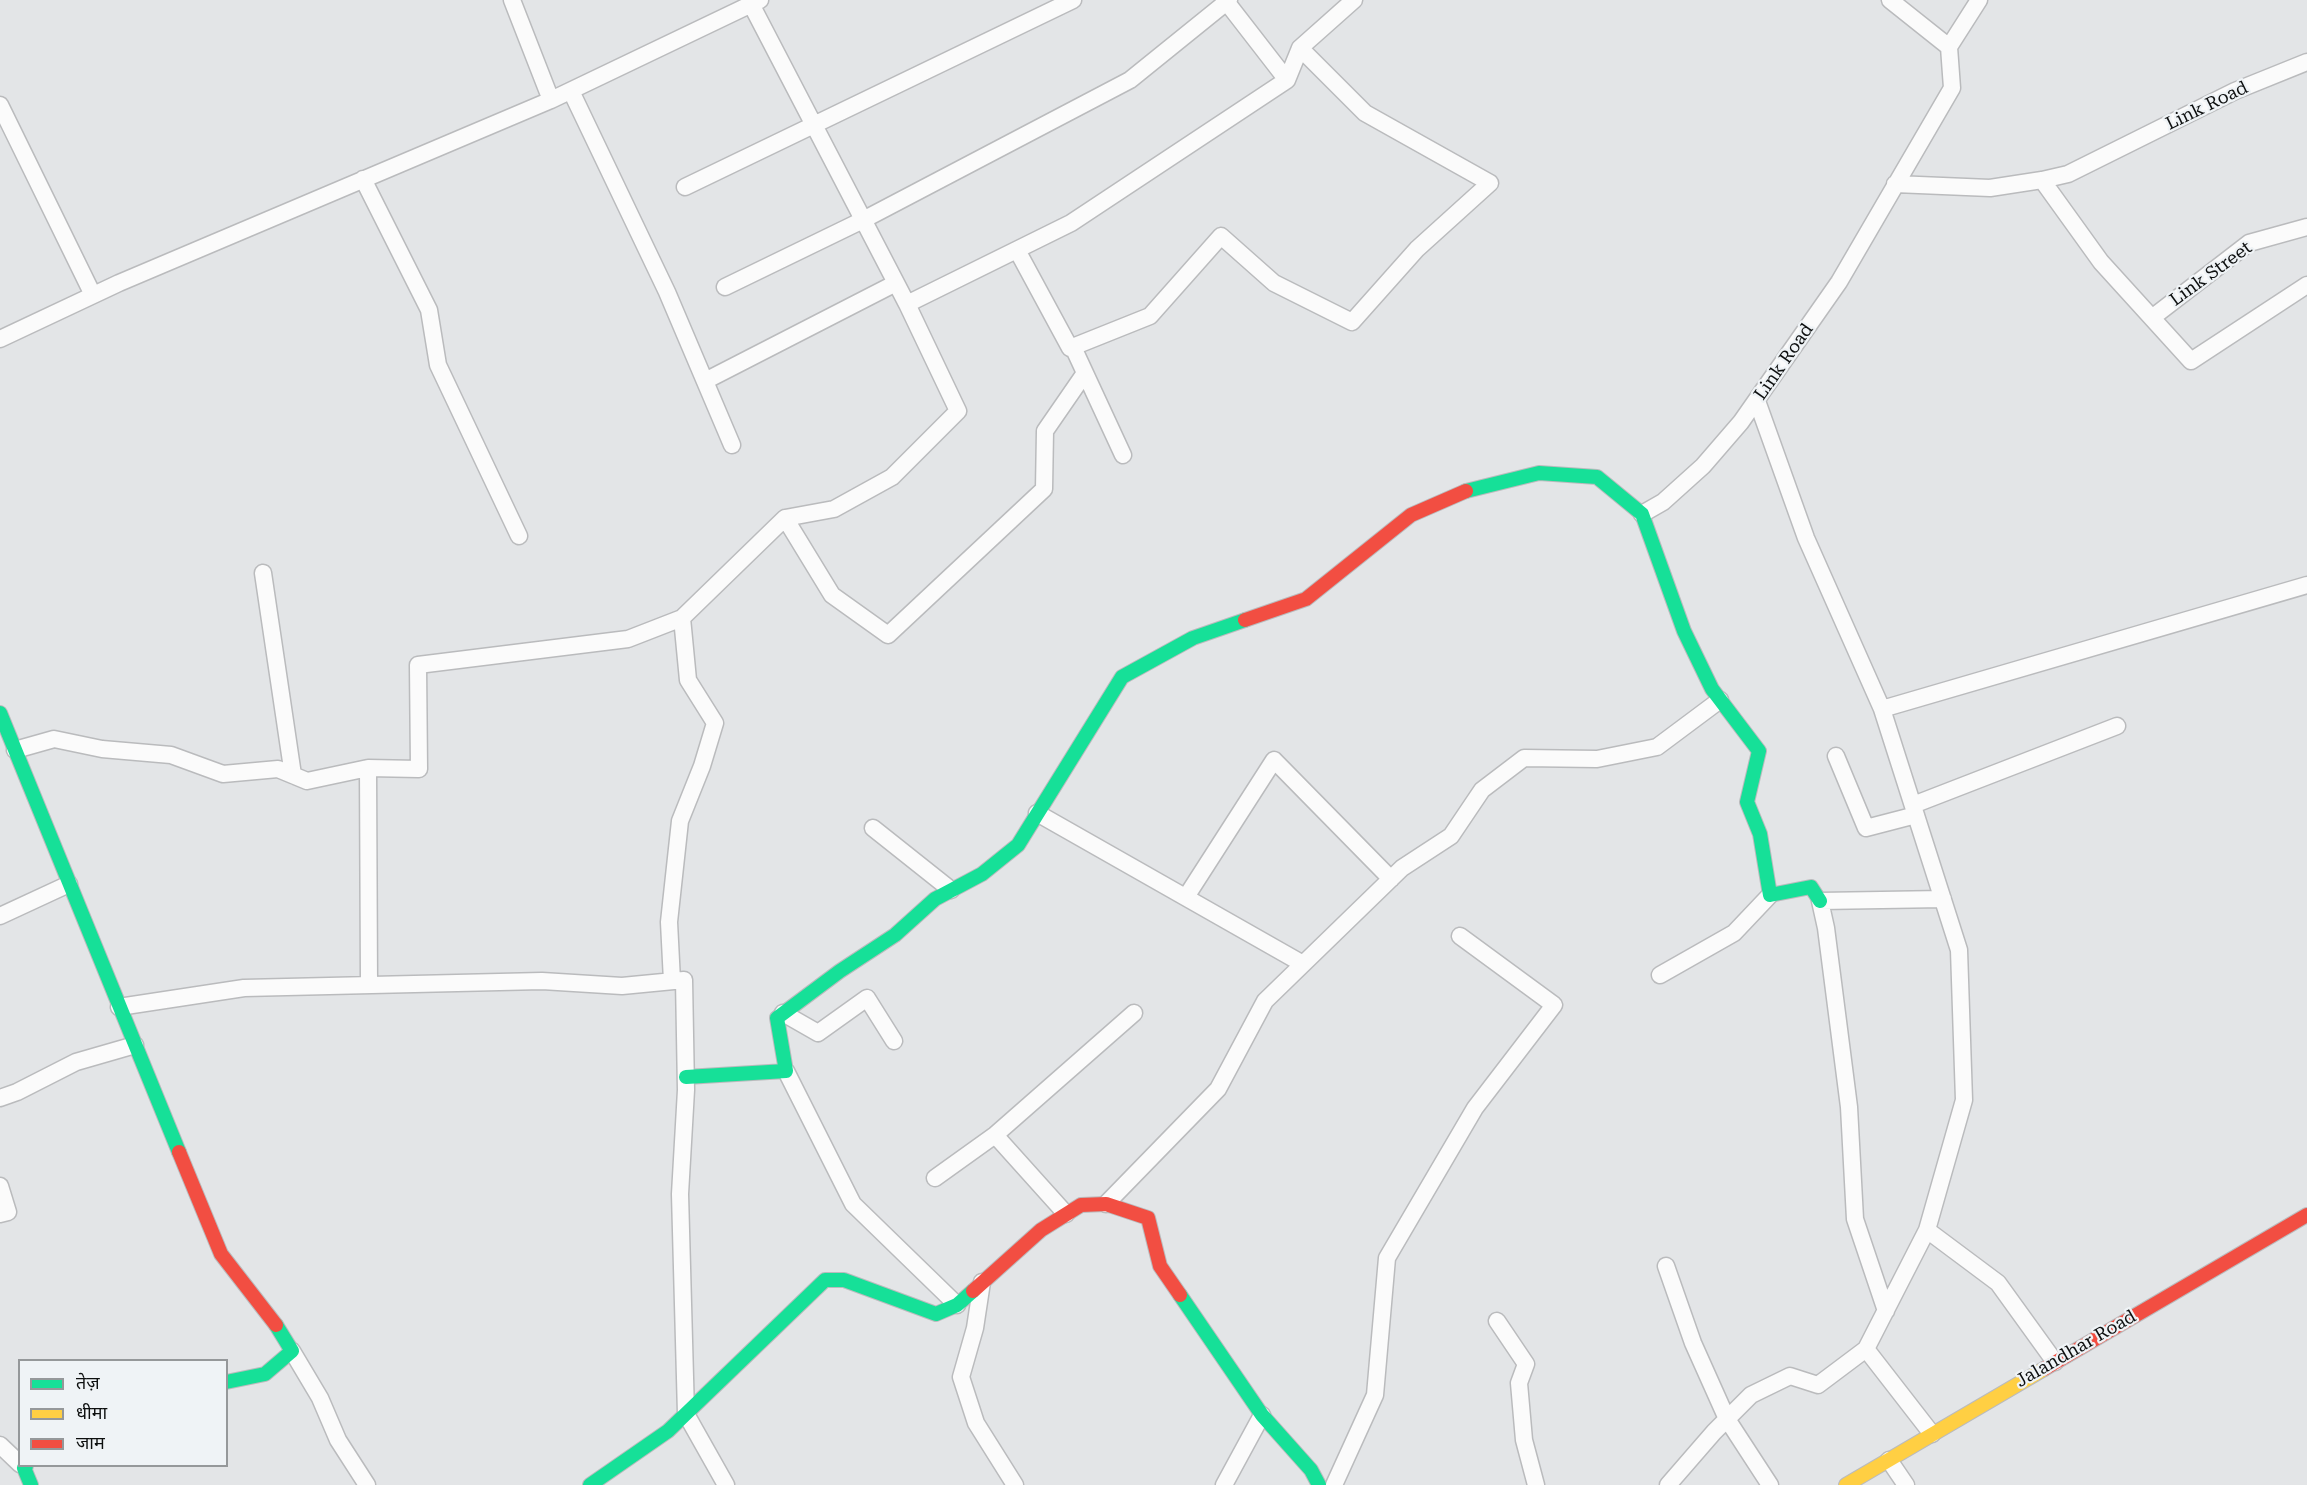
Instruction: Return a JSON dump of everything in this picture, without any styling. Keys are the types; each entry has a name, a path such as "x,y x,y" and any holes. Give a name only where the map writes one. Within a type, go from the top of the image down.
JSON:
{"street":[{"path":"512,0 551,100"},
{"path":"685,187 1073,0"},
{"path":"724,287 863,220 1130,80 1227,0 1287,80"},
{"path":"907,304 1071,223 1287,80 1300,48 1354,0"},
{"path":"1890,0 1949,47 1979,0"},
{"path":"0,339 93,295 551,100 756,2 813,124 907,304 958,411 892,477 834,509 785,518 682,618 628,639 418,665 419,769 368,768 307,781 278,769 223,774 171,755 102,749 54,739 15,750"},
{"name":"Link Road","path":"1642,514 1663,502 1703,466 1756,400 1839,282 1952,88 1949,47"},
{"path":"1017,249 1070,348 1150,316 1221,236 1274,283 1352,322 1417,249 1490,183 1365,113 1300,48"},
{"name":"Link Road","path":"1895,184 1990,188 2068,174 2235,91 2307,62"},
{"path":"571,91 667,292 732,445"},
{"path":"0,105 93,295"},
{"path":"363,179 429,310 438,365 519,536"},
{"path":"2042,180 2101,262 2191,361 2307,285"},
{"name":"Link Street","path":"2152,317 2248,243 2307,227"},
{"path":"705,381 896,283"},
{"path":"1073,346 1123,455"},
{"path":"785,518 832,596 888,636 1044,489 1045,431 1085,373"},
{"path":"1668,1485 1751,1395 1790,1376 1818,1385 1866,1349 1927,1230 1964,1101 1959,950 1882,709 1806,538 1756,400"},
{"path":"957,1305 853,1204 786,1071 777,1018 840,971 895,935 935,899 982,874 1018,845 1122,677 1193,638 1306,598 1411,515 1457,493 1539,473 1597,477 1642,514 1684,631 1720,700 1759,751 1747,801 1760,834 1770,895"},
{"path":"262,573 293,775"},
{"path":"1882,709 2307,585"},
{"path":"672,981 669,922 680,821 702,766 715,723 688,680 682,618"},
{"path":"1106,1204 1218,1089 1265,1001 1402,868 1451,836 1482,790 1524,758 1597,759 1657,747 1720,700"},
{"path":"1,718 221,1254 269,1312 320,1398 338,1440 367,1485"},
{"path":"1836,756 1866,828 2117,726"},
{"path":"1186,897 1274,760 1391,879"},
{"path":"368,768 369,984"},
{"path":"1037,813 1304,964"},
{"path":"873,828 951,890"},
{"path":"0,916 69,884"},
{"path":"1660,975 1734,933 1770,895 1811,887 1820,901 1826,928 1849,1107 1855,1219 1886,1311"},
{"path":"1820,901 1943,899"},
{"path":"1334,1485 1375,1395 1387,1258 1475,1108 1554,1005 1460,936"},
{"path":"120,1007 244,987 542,981 622,986 684,980 686,1077 680,1194 686,1414 726,1485"},
{"path":"783,1013 818,1033 867,998 894,1041"},
{"path":"935,1178 995,1136 1134,1013"},
{"path":"0,1098 17,1092 76,1062 135,1045"},
{"path":"686,1077 786,1071"},
{"path":"995,1136 1066,1214"},
{"path":"0,1186 8,1212 0,1214"},
{"path":"590,1485 668,1431 825,1280 844,1280 936,1314 957,1305 1041,1230 1081,1205 1106,1204 1148,1218 1160,1266 1262,1415 1311,1470 1319,1485"},
{"name":"Jalandhar Road","path":"1846,1485 2307,1215"},
{"path":"1927,1230 1998,1283 2055,1362"},
{"path":"1666,1266 1693,1343 1727,1419 1770,1485"},
{"path":"982,1282 975,1328 961,1377 976,1423 1015,1485"},
{"path":"1497,1321 1526,1364 1519,1383 1524,1440 1536,1485"},
{"path":"1866,1349 1932,1434"},
{"path":"228,1382 265,1374 292,1352"},
{"path":"1224,1485 1262,1415"},
{"path":"0,1444 18,1461"},
{"path":"1889,1460 1906,1485"},
{"path":"23,1467 32,1485"}],"traffic: fast":[{"path":"1466,491 1539,473 1597,477 1642,514 1684,631 1712,689 1759,751 1747,802 1760,834 1770,895 1811,887 1820,901"},
{"path":"686,1077 786,1071 777,1018 840,971 895,935 935,899 982,874 1018,845 1122,677 1193,638 1245,620"},
{"path":"0,713 179,1152"},
{"path":"590,1485 668,1431 825,1280 844,1280 936,1314 957,1305 973,1291"},
{"path":"1180,1295 1262,1415 1311,1470 1319,1485"},
{"path":"228,1382 265,1374 292,1351 276,1325"},
{"path":"25,1467 31,1485"}],"traffic: slow":[{"path":"1846,1485 2044,1369"}],"traffic: jam":[{"path":"1245,620 1306,599 1411,515 1466,491"},
{"path":"179,1152 221,1254 276,1325"},
{"path":"973,1291 1041,1230 1081,1205 1106,1204 1148,1218 1160,1266 1180,1295"},
{"path":"2044,1369 2307,1215"}]}
